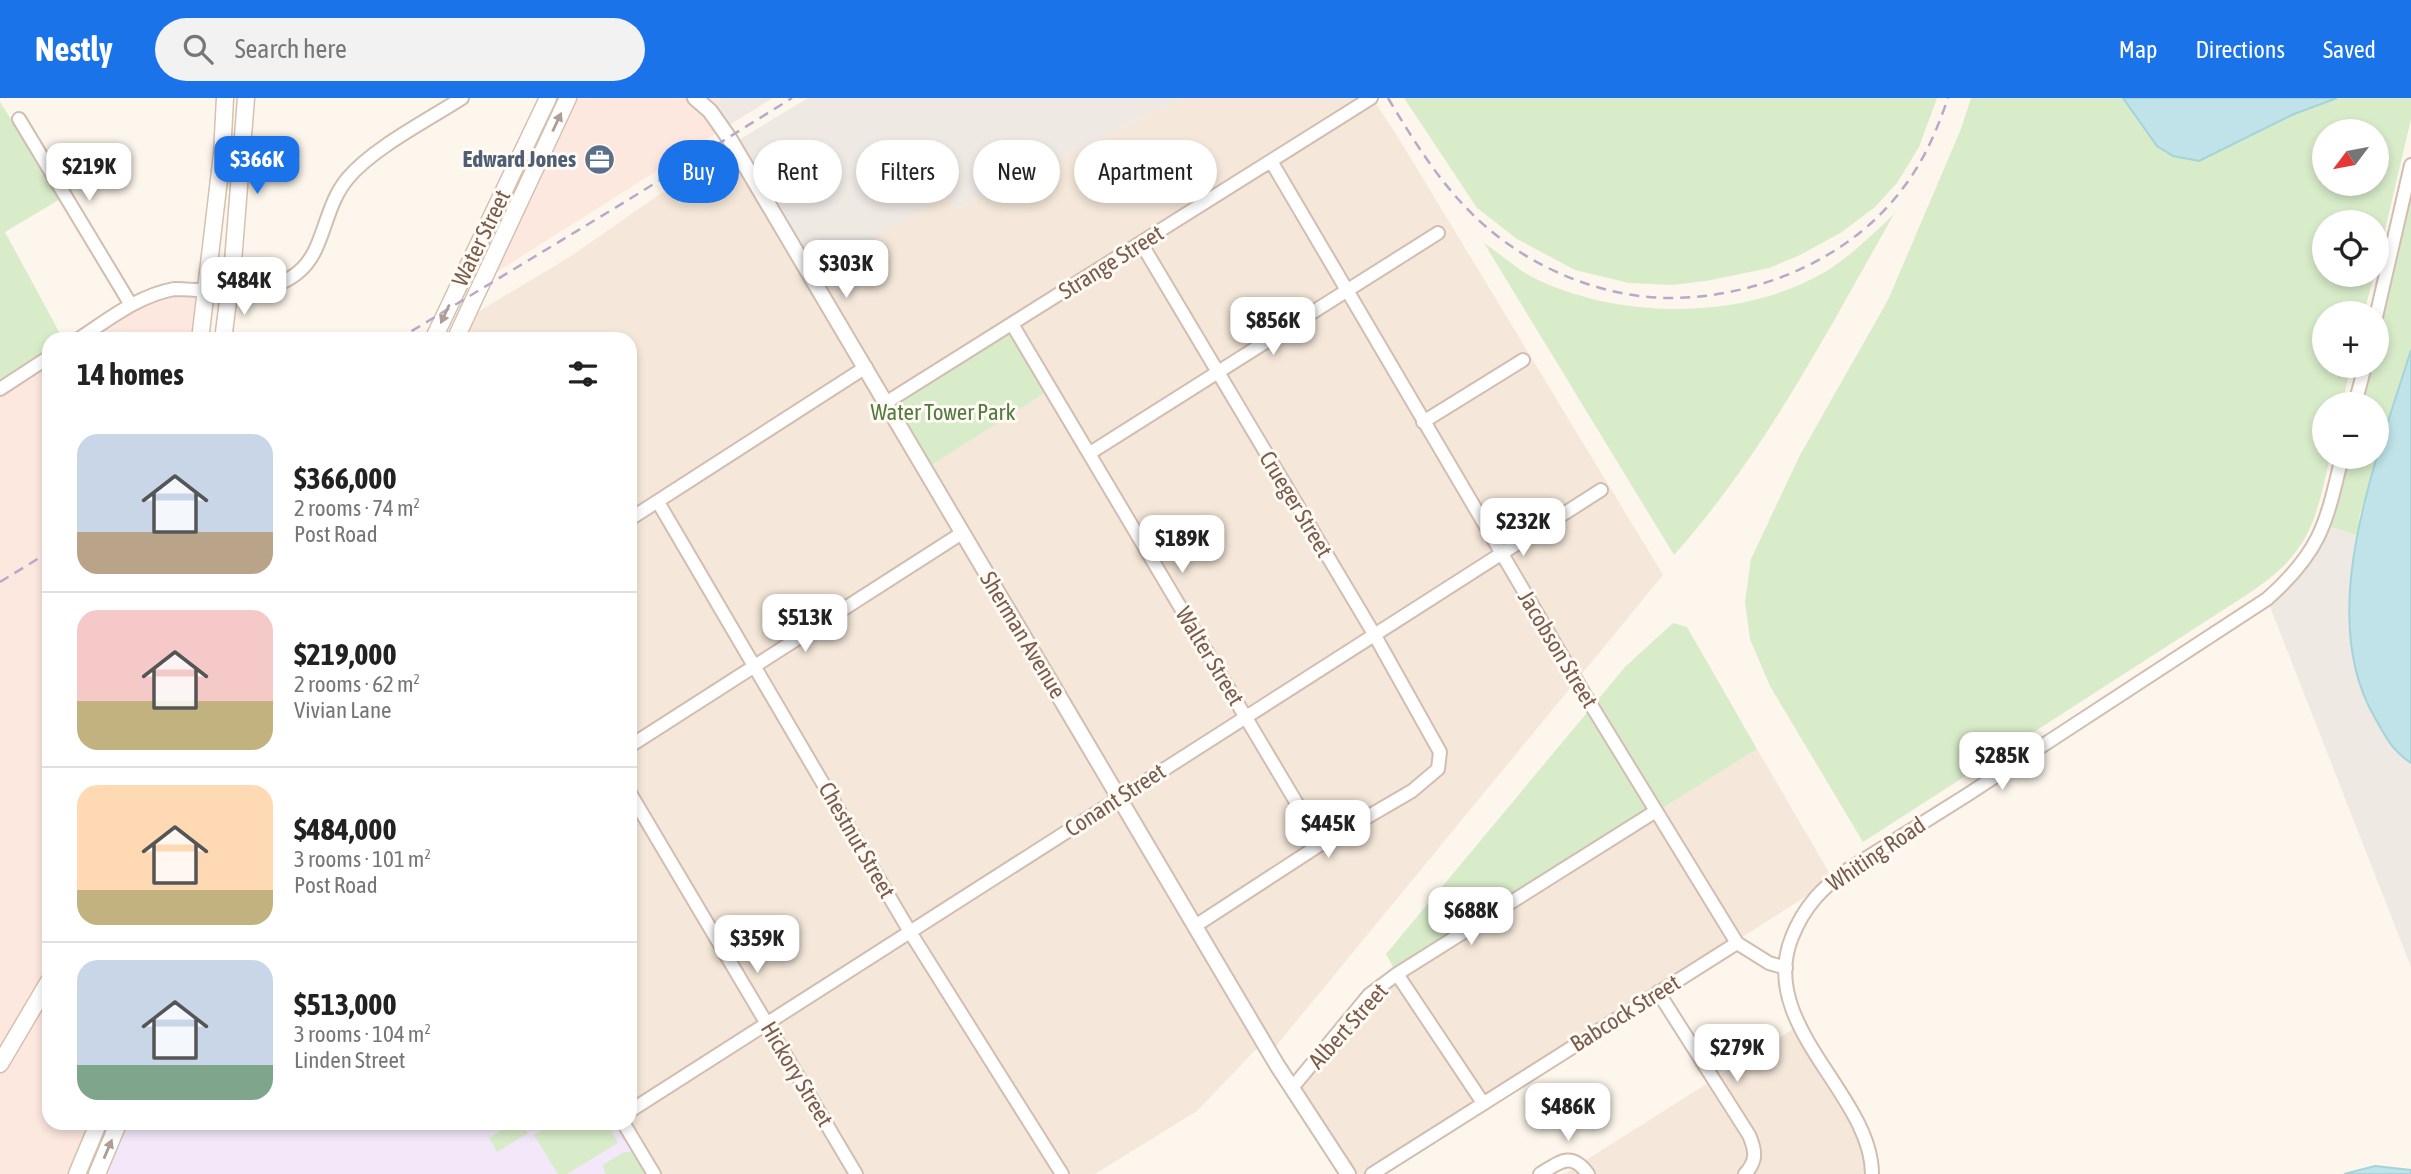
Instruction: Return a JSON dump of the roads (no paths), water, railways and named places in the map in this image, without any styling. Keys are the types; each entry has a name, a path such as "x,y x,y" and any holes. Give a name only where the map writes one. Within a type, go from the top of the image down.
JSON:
{"main road":[{"path":"201,332 222,155 225,98"},
{"path":"224,332 246,98"},
{"name":"Water Street","path":"437,332 548,98"},
{"name":"Water Street","path":"459,332 568,98"},
{"path":"0,1064 42,993"},
{"path":"77,1174 95,1130"},
{"path":"97,1174 115,1130"}],"street":[{"path":"89,332 131,305 161,292 174,289 266,290 280,284 297,272 315,251 333,202 351,175 381,150 462,98"},
{"name":"Sherman Avenue","path":"695,98 710,111 729,138 1195,926 1292,1088 1348,1174"},
{"name":"Strange Street","path":"887,402 1371,98"},
{"path":"19,119 131,305"},
{"name":"Jacobson Street","path":"1271,161 1501,553 1737,943 1769,963 1786,968"},
{"path":"2380,301 2411,165"},
{"path":"1090,453 1438,233"},
{"name":"Crueger Street","path":"1141,243 1374,634 1440,752 1438,769 1412,791 1321,844"},
{"name":"Walter Street","path":"1012,324 1321,844"},
{"path":"1423,422 1523,360"},
{"path":"0,389 42,362"},
{"path":"637,515 866,367"},
{"name":"Whiting Road","path":"1872,1174 1869,1149 1861,1129 1798,1026 1790,1001 1786,968 1789,943 1802,915 1813,899 1833,879 2256,606 2287,582 2317,542 2339,469"},
{"name":"Conant Street","path":"637,1106 1245,715 1601,490"},
{"name":"Chestnut Street","path":"658,502 910,932 1062,1174"},
{"path":"637,742 962,533"},
{"name":"Hickory Street","path":"637,805 856,1174"},
{"name":"Albert Street","path":"1292,1088 1369,995 1397,974 1656,811"},
{"path":"1195,926 1321,844"},
{"name":"Babcock Street","path":"1372,1174 1737,943"},
{"path":"1397,974 1483,1103"},
{"path":"1658,992 1749,1135 1755,1156 1753,1165 1745,1174"},
{"path":"628,1130 654,1174"},
{"path":"1540,1174 1559,1162 1569,1160 1575,1161 1588,1174"}],"water":[{"path":"2123,98 2337,98 2294,114 2199,161 2173,156 2157,146"},
{"path":"2411,350 2411,763 2386,738 2375,718 2357,676 2350,631 2350,584 2357,535 2374,469 2389,469 2389,419"},
{"path":"2375,1166 2411,1170 2411,1174 2344,1174"}],"railway":[{"path":"410,332 792,98"},
{"path":"1388,98 1413,139 1455,196 1508,244 1544,266 1583,283 1624,294 1666,298 1699,297 1766,283 1828,255 1856,236 1881,213 1911,178 1929,145 1948,98"},
{"path":"0,582 42,556"}],"place":[{"name":"Edward Jones","path":"599,159"}],"park label":[{"name":"Water Tower Park","path":"943,412"}]}
